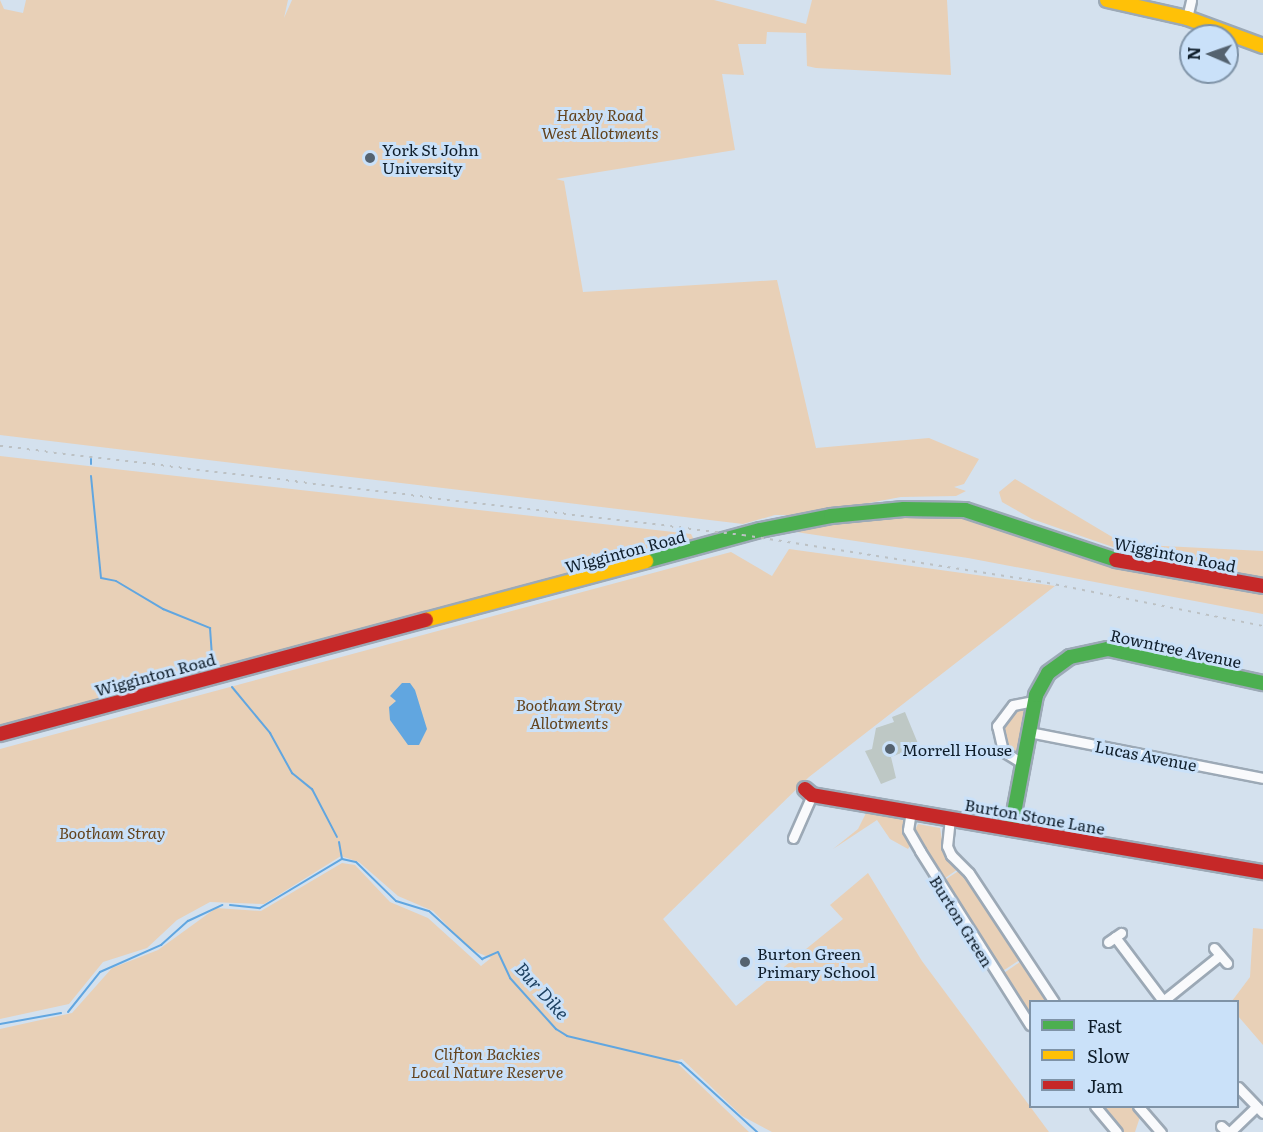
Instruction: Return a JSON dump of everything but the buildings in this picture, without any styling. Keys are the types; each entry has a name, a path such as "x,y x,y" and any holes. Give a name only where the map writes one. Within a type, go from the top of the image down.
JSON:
{"main road":[{"path":"1107,0 1187,18 1263,46"},
{"name":"Wigginton Road","path":"0,734 768,528 831,516 904,509 964,510 1124,563 1263,586"},
{"name":"Rowntree Avenue","path":"1011,829 1034,701 1055,666 1097,648 1263,683"},
{"name":"Burton Stone Lane","path":"808,792 1263,872"}],"street":[{"path":"1187,18 1191,0"},
{"path":"1022,763 1003,751 997,726 1013,705 1034,701"},
{"name":"Lucas Avenue","path":"1029,732 1263,778"},
{"path":"793,838 808,792"},
{"name":"Burton Green","path":"911,811 908,830 1029,1023"},
{"name":"Burton Green","path":"950,818 947,846 951,855 969,873 1053,1000"},
{"path":"1115,937 1163,1000"},
{"path":"1165,1000 1220,955"},
{"path":"1226,1130 1260,1110 1239,1088"},
{"path":"1096,1108 1117,1132"},
{"path":"1139,1108 1161,1132"}],"green space":[{"name":"Haxby Road West Allotments","path":"0,0 4,9 23,13 26,0 288,0 284,18 292,0 714,0 806,24 812,0 947,0 951,75 807,66 806,33 767,32 766,44 738,44 744,75 722,74 735,150 556,179 564,181 583,292 777,280 816,448 929,438 979,459 964,484 954,487 966,491 956,496 901,497 804,515 775,515 743,524 0,435"},
{"path":"0,456 691,534 694,540 0,725"},
{"path":"1015,479 1124,544 1263,551 1263,577 1153,561 1032,519 1002,502 999,492"},
{"path":"908,514 990,521 1263,591 1263,614 968,558 783,530"},
{"path":"789,549 1055,586 809,777 663,919 736,1006 843,919 830,905 868,873 922,961 1049,1132 772,1132 742,1116 682,1059 675,1061 749,1132 0,1132 0,1029 72,1013 112,968 158,950 216,908 261,911 342,863 355,865 390,902 428,918 481,966 491,958 471,950 433,911 398,896 359,862 341,856 264,904 210,902 177,920 147,948 103,962 69,1004 0,1019 0,749 731,552 772,576"},
{"path":"1029,705 1020,758 1004,747 1000,734 1002,721 1018,706"},
{"path":"867,811 905,821 912,843 908,849 890,839 877,820 833,849 858,829"},
{"path":"918,824 940,828 944,852 958,869 941,881 914,832"},
{"path":"960,870 1019,961 1001,972 942,881"},
{"path":"1253,928 1263,929 1263,1045 1239,1017 1239,1000 1233,1000 1250,977"},
{"path":"1020,962 1047,1000 1029,1000 1029,1017 1001,975"},
{"path":"1102,1108 1133,1108 1140,1117 1135,1132 1123,1132"}],"water":[{"path":"402,683 410,683 415,690 427,729 419,745 408,745 390,720 389,707 396,701 390,696"}],"waterway":[{"path":"91,459 91,464"},
{"path":"91,476 101,578 116,581 163,609 210,628 212,658"},
{"path":"232,687 270,733 292,773 312,789 337,837"},
{"path":"339,842 342,859"},
{"name":"Bur Dike","path":"230,905 260,908 342,859 356,862 396,901 429,911 482,959 498,952 510,978 556,1029 567,1036 681,1063 757,1132"},
{"name":"Bur Dike","path":"68,1012 100,972 161,945 188,921 222,905"},
{"name":"Bur Dike","path":"0,1024 61,1013"}],"railway":[{"path":"0,446 743,535 1038,581 1263,626"}],"traffic: fast":[{"path":"646,561 760,530 831,516 904,509 965,510 1116,560"},
{"path":"1011,829 1036,695 1048,673 1070,657 1108,649 1263,683"}],"traffic: slow":[{"path":"1107,0 1187,18 1263,46"},
{"path":"426,620 646,561"}],"traffic: jam":[{"path":"1116,560 1263,586"},
{"path":"0,734 426,620"},
{"path":"805,789 812,795 1263,872"}],"place":[{"name":"York St John University","path":"370,158"},
{"name":"Morrell House","path":"890,749"},
{"name":"Burton Green Primary School","path":"745,962"}],"park label":[{"name":"Bootham Stray Allotments","path":"569,713"},
{"name":"Bootham Stray","path":"112,832"},
{"name":"Clifton Backies Local Nature Reserve","path":"487,1062"}]}
